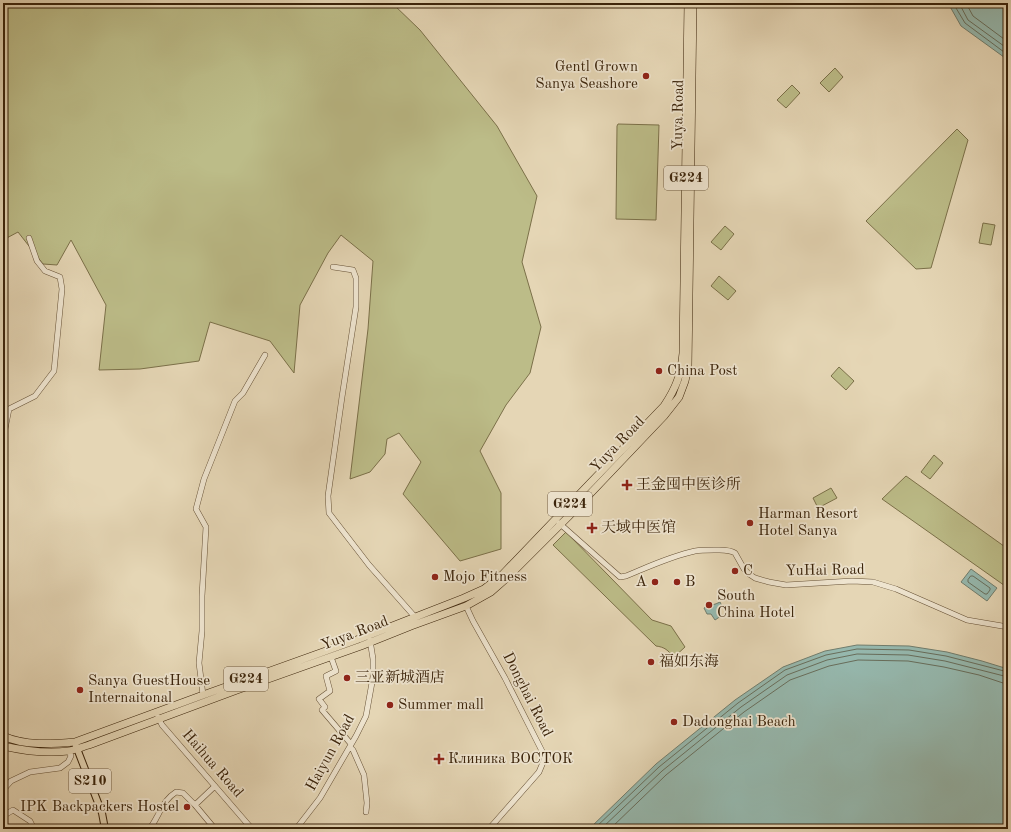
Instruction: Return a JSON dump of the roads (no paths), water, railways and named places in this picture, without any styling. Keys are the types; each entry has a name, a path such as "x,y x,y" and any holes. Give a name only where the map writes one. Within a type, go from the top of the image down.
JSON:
{"highway":[{"name":"Yuya Road","path":"158,716 203,695 411,626 466,606 492,592 508,577 664,406 673,392 682,367 683,353 688,3"},
{"name":"Yuya Road","path":"3,746 44,753 69,751 76,745 158,716 230,693 361,646 369,639 415,617 484,589 502,575 558,522 664,416 679,397 688,367 694,3"},
{"name":"Yuya Road","path":"3,736 37,744 76,745"}],"main road":[{"name":"S210","path":"76,745 102,813 105,829"}],"street":[{"path":"3,438 9,409 35,396 54,371 62,289 60,277 45,271 37,261 29,238"},
{"path":"333,267 353,270 356,278 356,307 328,496 329,513 369,565 415,617"},
{"path":"203,695 199,662 202,631 202,596 206,527 196,509 204,479 235,401 244,393 265,355"},
{"name":"YuHai Road","path":"558,522 620,577 679,555 697,551 729,551 735,553 744,569 749,574 755,578 769,582 786,586 874,582 896,589 968,620 1008,627"},
{"name":"Donghai Road","path":"466,606 543,753 544,760 539,772 489,829"},
{"name":"Haiyun Road","path":"296,829 320,798 351,746 366,716 373,677 373,659 369,639"},
{"path":"331,657 336,671 326,676 330,692 319,699 325,707 322,710 351,746 364,775 367,803 366,812"},
{"name":"Haihua Road","path":"158,716 169,733 252,829"},
{"path":"3,790 11,781 30,772 60,768 68,762 71,756 69,751"},
{"path":"195,805 215,786"},
{"path":"150,829 170,796 176,792 183,793 215,829"},
{"path":"3,816 12,810 30,821 34,829"}],"water":[{"path":"948,3 1008,3 1008,60 961,26"},
{"path":"971,569 997,588 987,601 961,582"},
{"path":"720,602 722,606 720,610 721,616 715,620 711,614 707,614 704,608"},
{"path":"857,645 909,646 947,652 1008,669 1008,829 589,829 656,764 735,700 783,667 825,651"}],"place":[{"name":"Gentl Grown Sanya Seashore","path":"646,76"},
{"name":"China Post","path":"659,371"},
{"name":"王金囤中医诊所","path":"627,485"},
{"name":"Harman Resort Hotel Sanya","path":"750,523"},
{"name":"天域中医馆","path":"592,528"},
{"name":"C","path":"735,571"},
{"name":"Mojo Fitness","path":"435,577"},
{"name":"A","path":"655,582"},
{"name":"B","path":"677,582"},
{"name":"South China Hotel","path":"709,605"},
{"name":"福如东海","path":"651,662"},
{"name":"三亚新城酒店","path":"347,678"},
{"name":"Sanya GuestHouse Internaitonal","path":"80,690"},
{"name":"Summer mall","path":"390,705"},
{"name":"Dadonghai Beach","path":"674,722"},
{"name":"Клиника ВОСТОК","path":"439,759"},
{"name":"IPK Backpackers Hostel","path":"187,807"}]}
